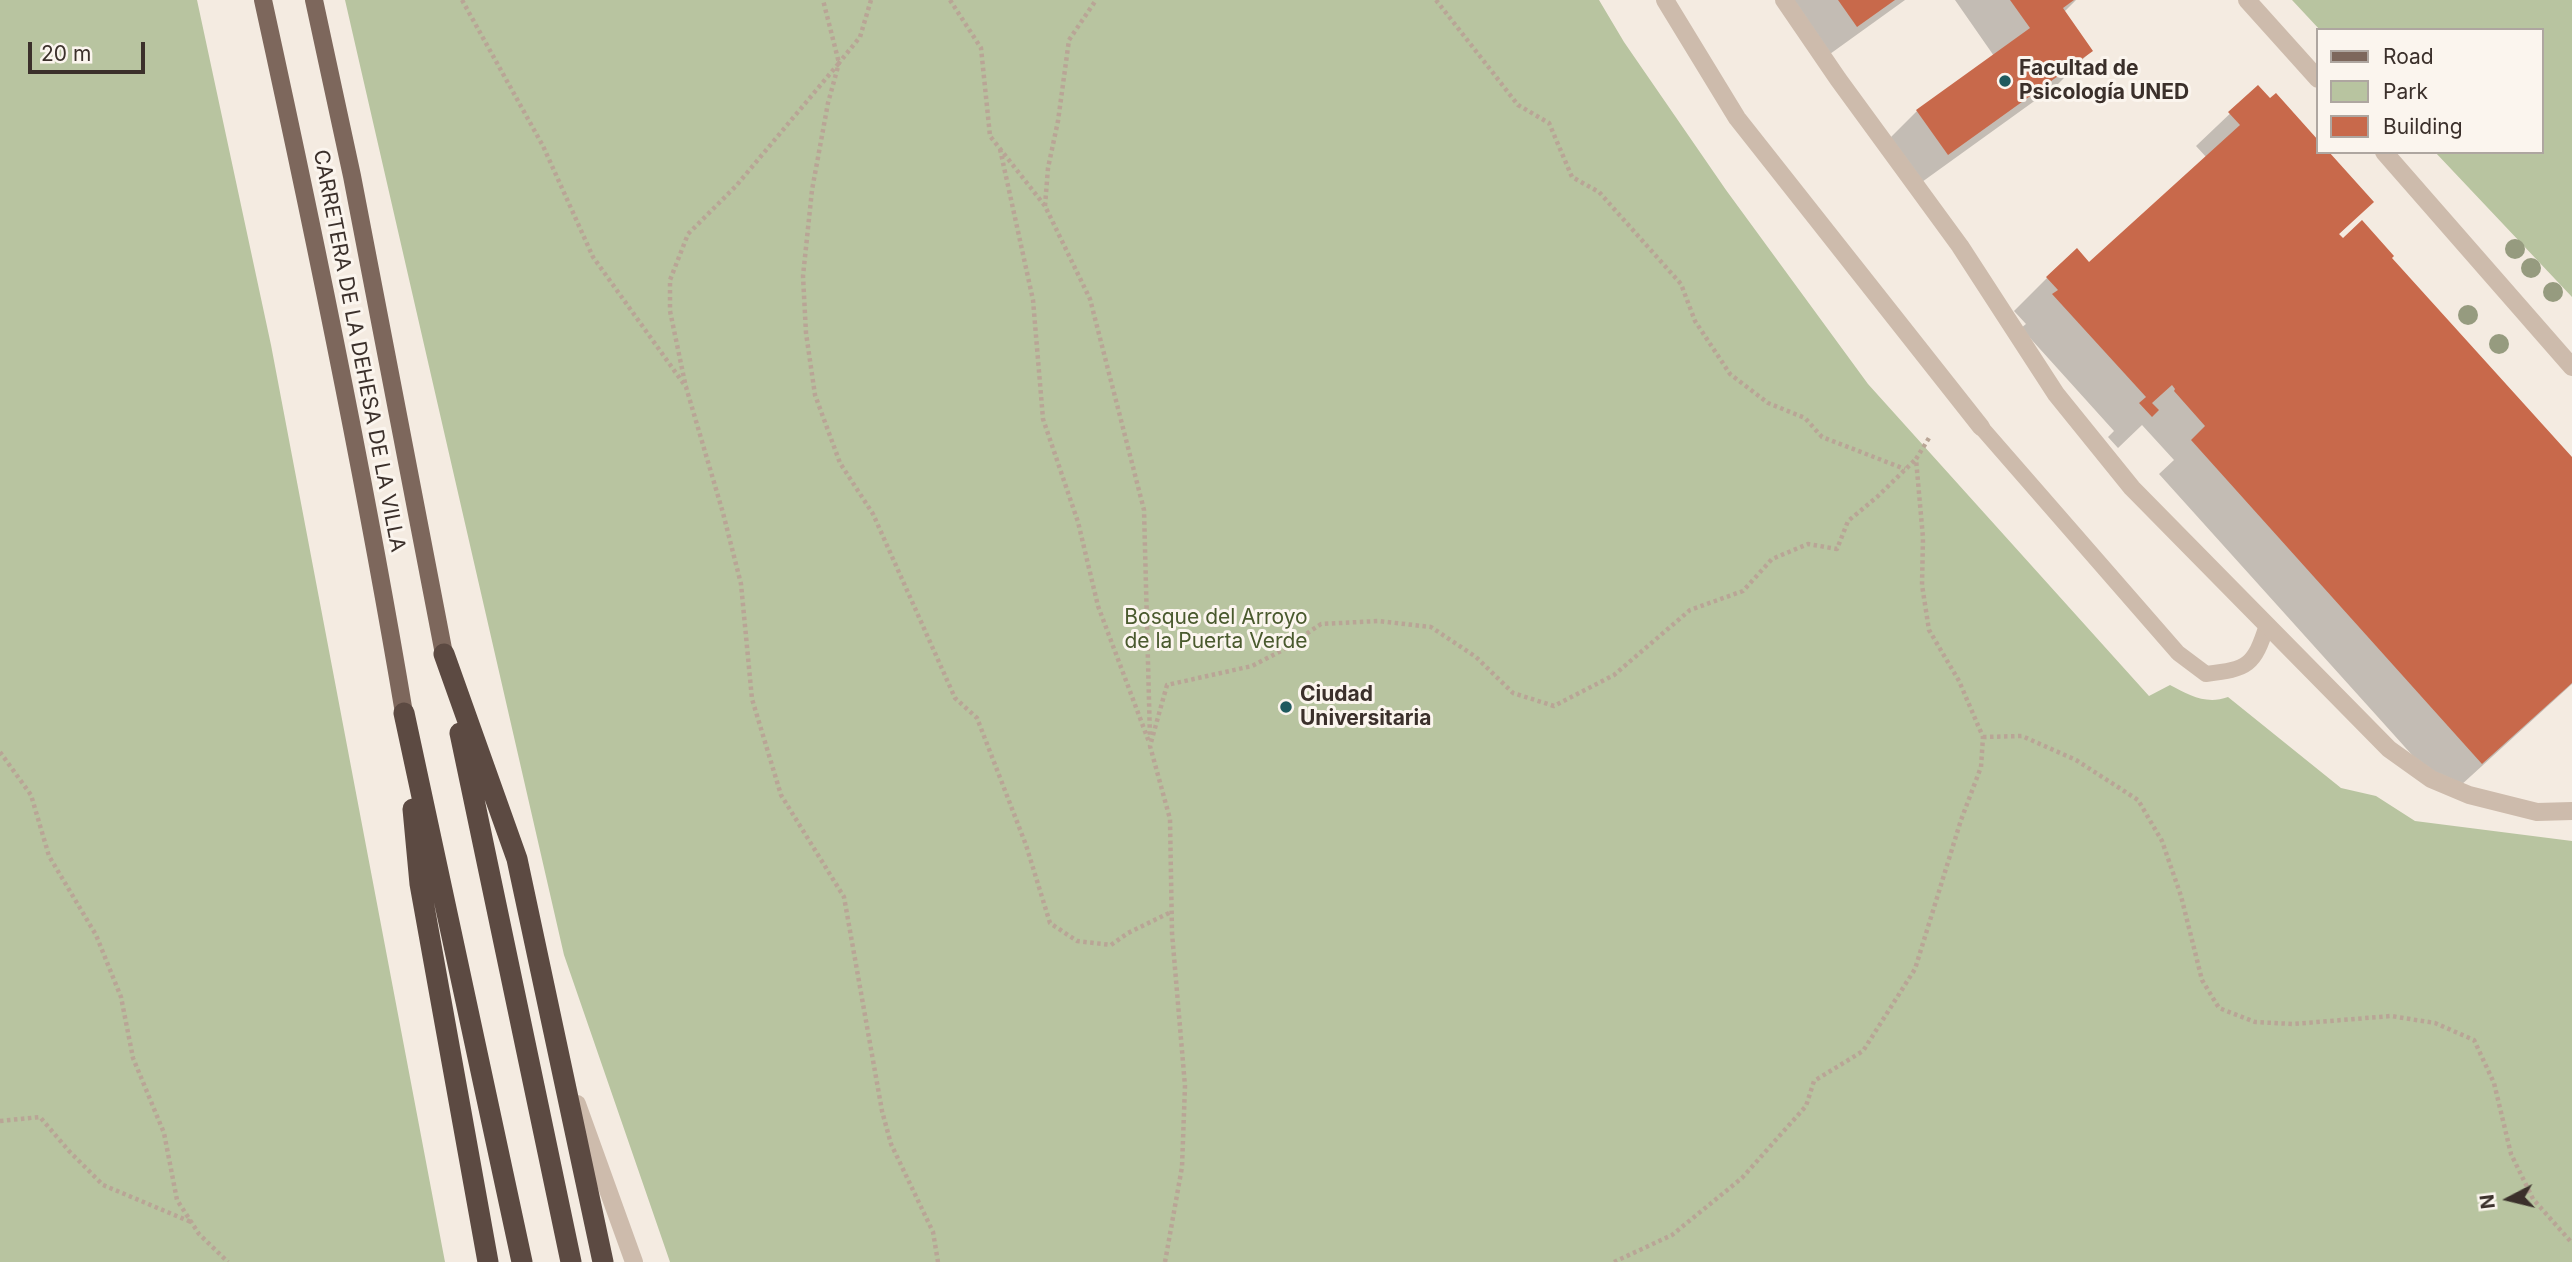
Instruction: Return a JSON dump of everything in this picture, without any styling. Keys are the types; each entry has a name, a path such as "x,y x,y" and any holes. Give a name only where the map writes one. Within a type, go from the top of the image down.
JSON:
{"highway":[{"path":"444,654 517,859 603,1262"},
{"path":"444,654 571,1262"},
{"path":"404,713 420,884 488,1262"},
{"path":"404,713 522,1262"}],"main road":[{"name":"CARRETERA DE LA DEHESA DE LA VILLA","path":"264,0 373,534 404,713"},
{"name":"CARRETERA DE LA DEHESA DE LA VILLA","path":"314,0 352,176 444,654"}],"street":[{"path":"1665,0 1737,118 1981,426"},
{"path":"1784,0 1960,246 2056,394 2132,488 2389,749 2431,779 2469,795 2537,812 2572,811"},
{"path":"2247,0 2316,77"},
{"path":"2386,154 2572,367"},
{"path":"559,1055 634,1262"}],"lane":[{"path":"1981,426 2178,653 2206,674 2235,671 2250,662 2259,652 2267,625"}],"path":[{"path":"461,0 543,146 593,257 686,387"},
{"path":"822,0 839,63 828,103 812,190 803,276 806,333 815,395 840,463 873,514 955,698 977,718 1026,845 1050,923 1077,941 1111,945 1128,933 1171,912"},
{"path":"871,0 860,37 736,186 688,234 670,280 670,311 686,387 741,584 752,699 781,795 844,897 882,1111 891,1144 933,1232 938,1262"},
{"path":"950,0 981,48 990,136 1045,206 1090,299 1144,510 1150,746"},
{"path":"1045,206 1048,168 1058,121 1069,40 1096,0"},
{"path":"1436,0 1518,105 1549,123 1572,177 1599,192 1681,285 1695,321 1730,374 1768,403 1805,418 1822,437 1905,469"},
{"path":"1000,148 1033,300 1044,419 1078,522 1098,606 1150,746 1170,819 1171,912 1185,1086 1182,1167 1165,1262"},
{"path":"1150,746 1167,685 1252,666 1281,651 1321,624 1378,621 1431,627 1476,657 1513,693 1554,706 1614,676 1690,610 1743,591 1772,559 1808,544 1837,549 1848,521 1916,458 1930,438"},
{"path":"1614,1262 1672,1235 1742,1178 1806,1106 1814,1081 1863,1051 1915,969 1961,820 1981,767 1983,737 1959,681 1930,630 1922,585 1923,538 1916,458"},
{"path":"1983,737 2022,736 2076,760 2138,800 2162,841 2181,896 2202,980 2219,1008 2255,1021 2293,1024 2391,1016 2435,1023 2474,1040 2494,1083 2511,1154 2533,1199 2572,1243"},
{"path":"0,752 31,795 49,856 96,935 121,997 133,1058 164,1133 177,1200 199,1234 228,1262"},
{"path":"0,1121 40,1117 69,1152 103,1185 192,1222"}],"green space":[{"path":"0,0 197,0 271,345 445,1262 0,1262"},
{"name":"Bosque del Arroyo de la Puerta Verde","path":"345,0 1599,0 1624,42 1726,190 1868,384 2149,696 2170,685 2205,699 2228,697 2341,788 2376,796 2415,821 2572,841 2572,1262 670,1262 564,955"},
{"path":"2292,0 2572,0 2572,297 2437,154 2544,154 2544,28 2318,28"}],"building":[{"path":"1838,0 1895,0 1857,27"},
{"name":"Facultad de Psicología UNED","path":"2010,0 2074,0 2063,8 2093,51 1948,155 1916,110 2030,28"},
{"path":"2258,85 2270,98 2276,93 2316,138 2316,154 2331,154 2374,202 2339,234 2343,238 2362,220 2394,256 2392,258 2572,457 2572,683 2482,764 2191,440 2205,426 2174,391 2172,385 2152,403 2159,410 2152,417 2139,403 2146,397 2052,294 2058,290 2046,277 2077,248 2089,262 2240,125 2228,112"}],"place":[{"name":"Facultad de Psicología UNED","path":"2005,81"},
{"name":"Ciudad Universitaria","path":"1286,707"}]}
